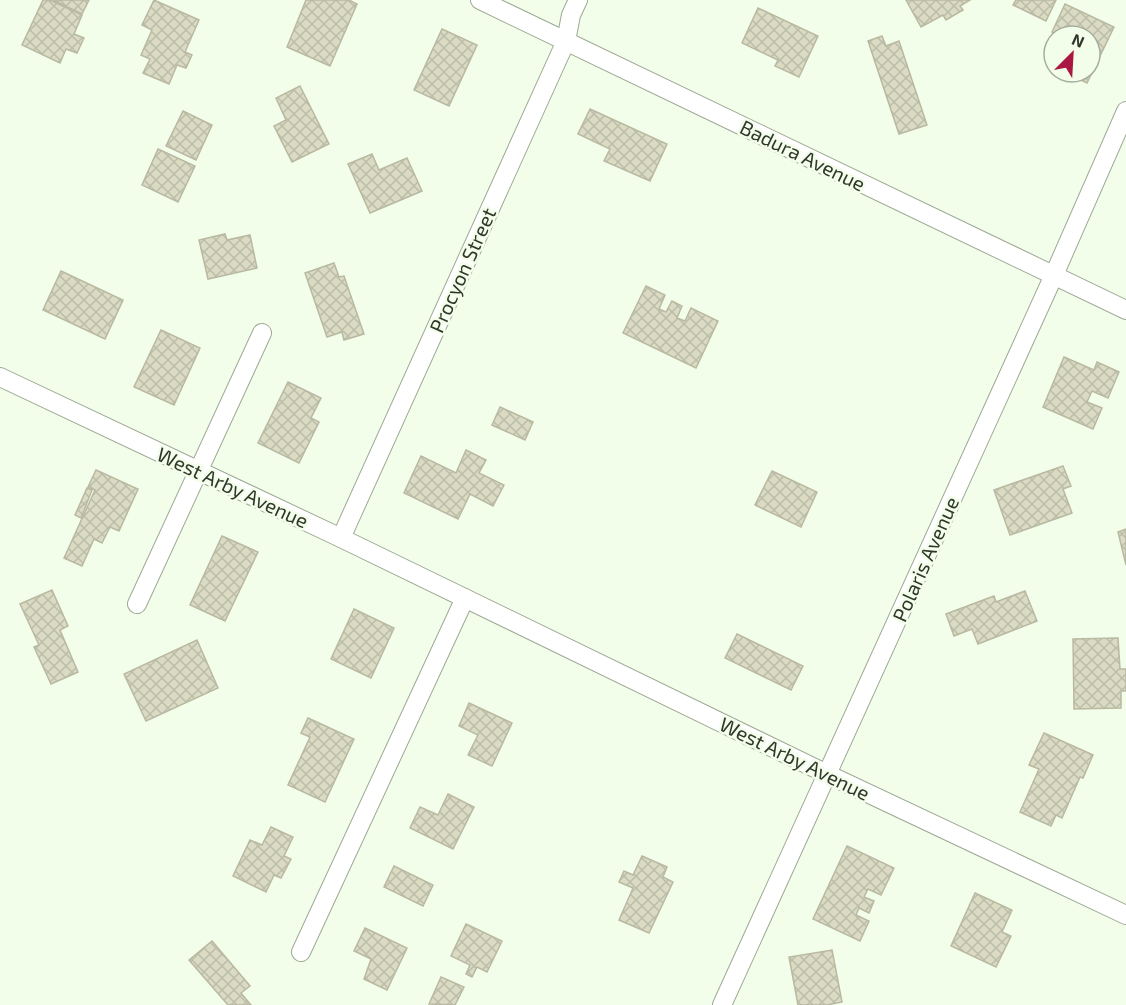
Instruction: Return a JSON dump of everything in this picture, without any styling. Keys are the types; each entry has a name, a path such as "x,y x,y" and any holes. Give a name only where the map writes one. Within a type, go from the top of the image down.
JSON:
{"street":[{"name":"Badura Avenue","path":"480,0 1126,310"},
{"name":"Procyon Street","path":"341,538 566,41 578,0"},
{"name":"Polaris Avenue","path":"722,1005 1054,275 1126,111"},
{"path":"137,604 262,333"},
{"name":"West Arby Avenue","path":"0,377 1126,915"},
{"path":"301,952 465,598"}],"building":[{"path":"43,0 50,0 82,15 74,34 84,38 77,53 66,49 60,63 22,45"},
{"path":"53,0 89,0 82,14"},
{"path":"154,0 199,20 185,52 192,55 186,68 177,65 169,84 143,73 150,59 141,55 152,30 142,25"},
{"path":"306,0 349,0 357,4 330,66 287,47"},
{"path":"906,0 970,0 960,6 963,10 946,20 943,15 921,27"},
{"path":"1016,0 1056,0 1046,21 1013,5"},
{"path":"1065,4 1114,27 1102,52 1102,24 1056,24"},
{"path":"758,8 818,36 799,77 775,66 778,60 742,43"},
{"path":"442,29 477,45 449,106 414,90"},
{"path":"882,36 886,46 899,41 927,125 899,134 868,41"},
{"path":"300,86 329,144 292,162 274,126 286,120 276,98"},
{"path":"590,109 667,144 650,181 604,161 610,149 578,134"},
{"path":"183,111 212,125 196,160 166,146"},
{"path":"158,149 195,166 178,202 142,185"},
{"path":"372,154 379,170 407,158 422,191 370,213 348,164"},
{"path":"225,234 227,240 250,235 257,268 208,279 199,240"},
{"path":"334,263 339,277 344,276 364,334 344,340 342,332 327,337 305,273"},
{"path":"61,271 123,300 105,339 43,310"},
{"path":"646,286 665,295 659,309 666,312 672,301 682,306 677,318 685,321 691,308 718,321 696,368 623,333"},
{"path":"161,330 200,348 174,405 134,387"},
{"path":"1064,357 1094,370 1097,362 1119,372 1108,398 1092,391 1087,402 1102,408 1093,429 1043,407"},
{"path":"288,382 321,398 311,418 319,422 299,463 258,443"},
{"path":"500,407 533,422 525,440 492,425"},
{"path":"466,450 486,460 479,473 504,485 493,506 470,494 458,519 404,493 421,456 456,473"},
{"path":"1063,466 1071,486 1063,489 1072,513 1010,535 994,490"},
{"path":"96,470 138,489 119,531 110,527 102,543 94,539 82,566 64,558 95,490 88,487"},
{"path":"772,471 817,492 801,527 755,505"},
{"path":"87,488 92,490 81,518 75,515"},
{"path":"1126,529 1126,565 1118,532"},
{"path":"222,536 258,552 225,621 190,605"},
{"path":"52,590 68,626 60,630 78,672 51,684 34,647 39,645 20,604"},
{"path":"1025,591 1037,621 978,644 972,629 954,636 946,614 994,596 996,602"},
{"path":"354,609 394,628 371,678 331,659"},
{"path":"737,634 803,666 791,690 725,658"},
{"path":"1118,638 1120,669 1126,669 1126,691 1121,691 1121,708 1074,709 1073,639"},
{"path":"197,640 218,688 146,721 124,674"},
{"path":"469,703 512,723 492,766 468,755 478,735 459,726"},
{"path":"308,718 354,739 325,802 288,785 310,737 301,733"},
{"path":"1044,733 1093,755 1083,778 1080,777 1062,818 1056,815 1051,826 1020,812 1039,769 1029,765"},
{"path":"448,794 474,807 453,849 410,828 420,807 438,815"},
{"path":"271,827 293,837 284,856 291,859 281,878 274,875 266,892 233,876 250,840 262,845"},
{"path":"847,846 894,868 881,895 868,889 864,897 874,901 869,913 859,908 856,915 869,921 860,941 813,919"},
{"path":"642,856 667,867 663,877 673,882 649,933 619,920 633,888 619,882 624,871 633,875"},
{"path":"394,866 433,885 423,906 384,887"},
{"path":"975,893 1012,910 1002,932 1011,936 996,967 951,946"},
{"path":"466,924 502,941 487,972 477,967 472,977 466,974 470,965 451,956"},
{"path":"365,928 407,948 387,990 364,979 371,959 354,951"},
{"path":"212,941 250,986 241,993 251,1005 228,1005 189,960"},
{"path":"832,950 842,1002 827,1005 798,1005 789,957"},
{"path":"441,977 464,987 455,1005 429,1004"}]}
